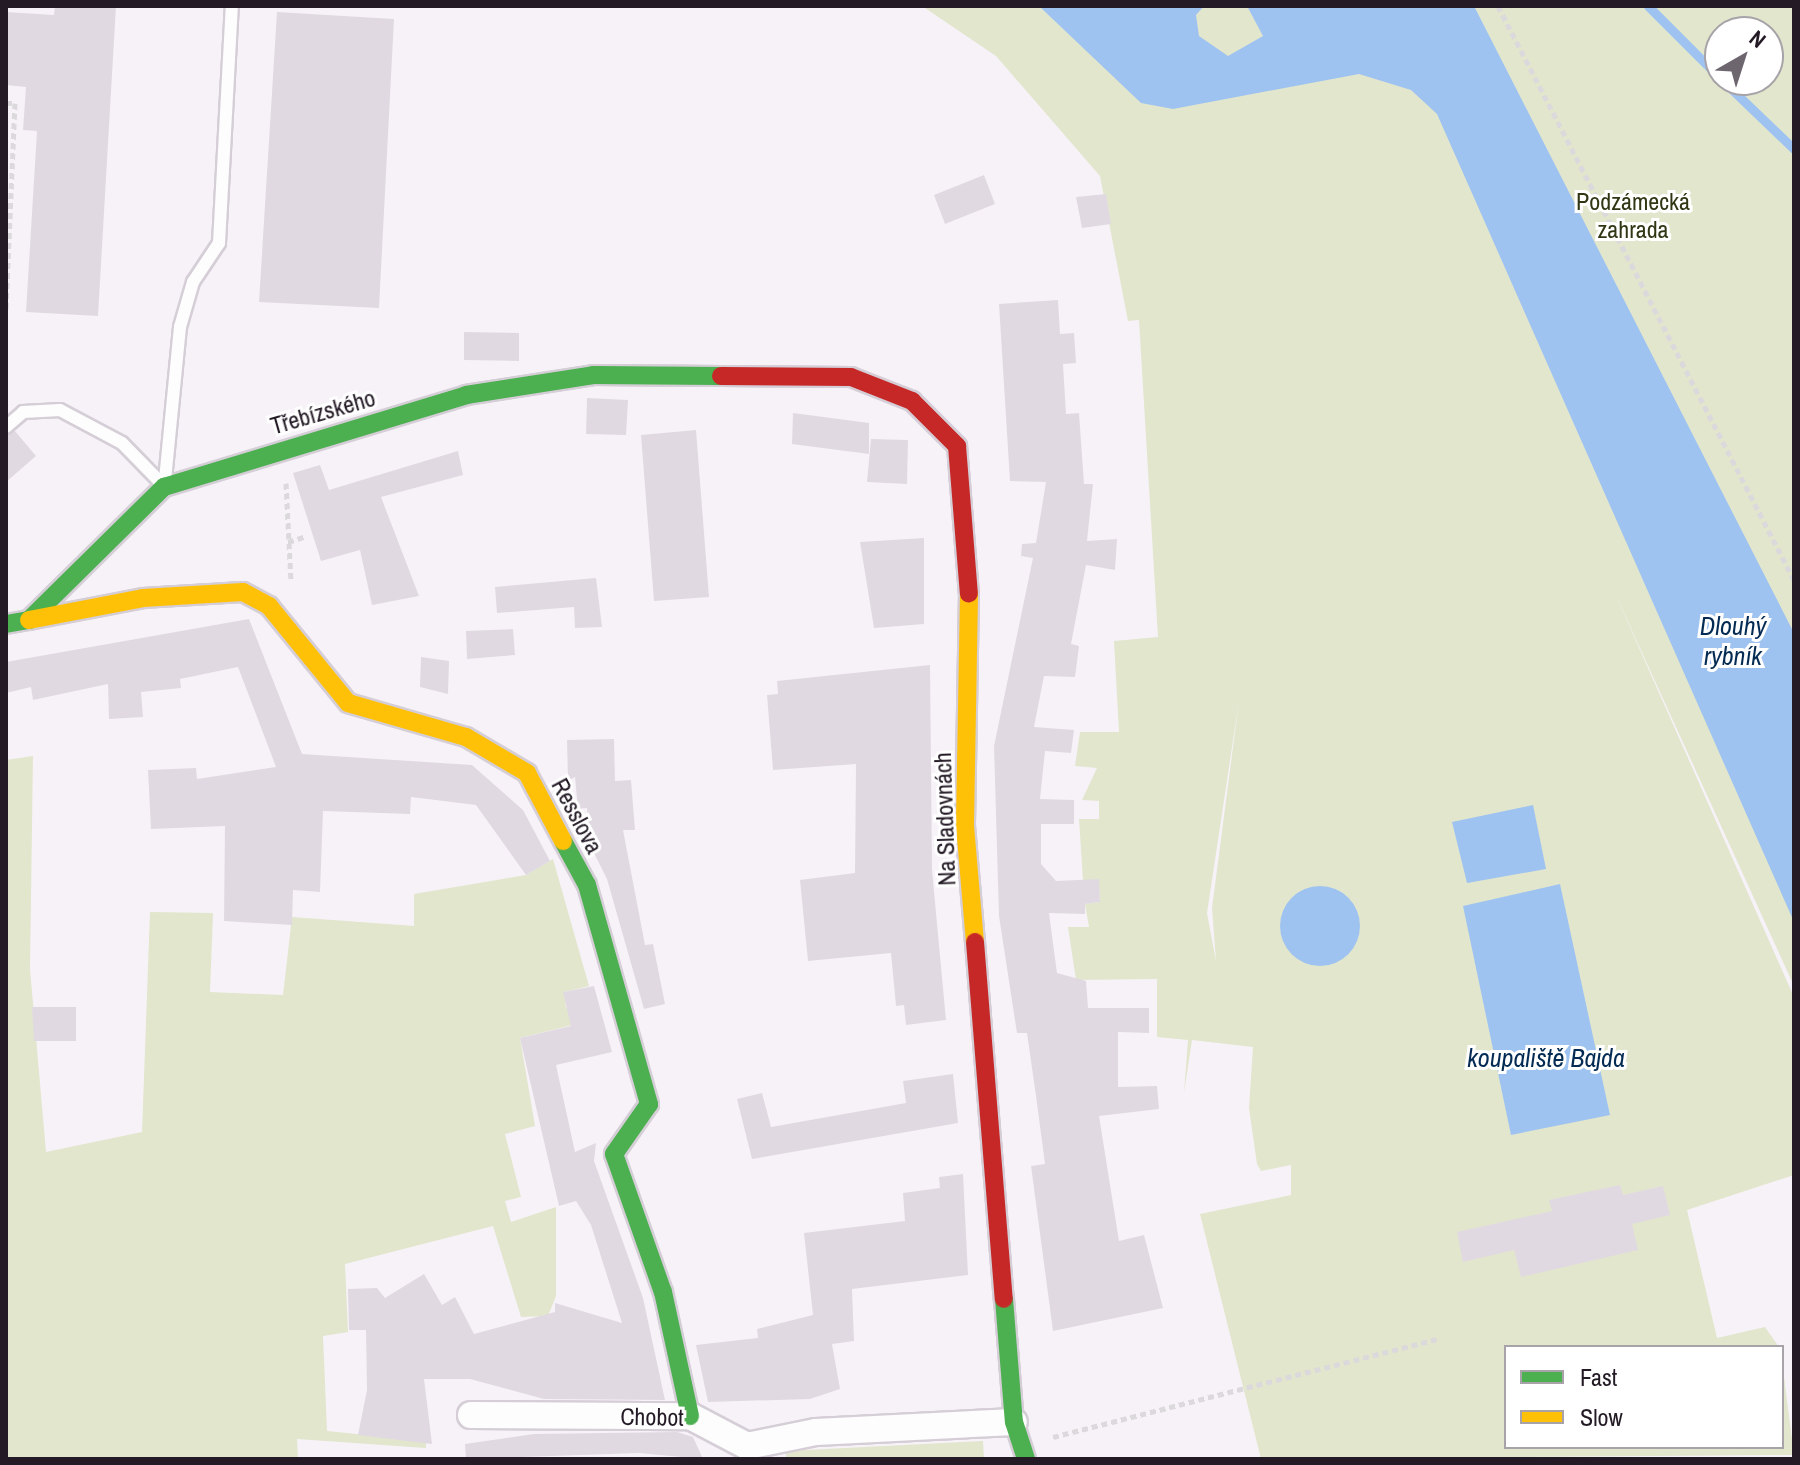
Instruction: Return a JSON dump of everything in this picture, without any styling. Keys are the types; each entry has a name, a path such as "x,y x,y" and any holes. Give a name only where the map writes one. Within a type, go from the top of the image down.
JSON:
{"street":[{"name":"Třebízského","path":"29,620 164,487 466,395 593,375 708,376"},
{"name":"Na Sladovnách","path":"708,376 778,382 851,377 912,401 957,446 969,568 965,826 1021,1442"},
{"name":"Resslova","path":"29,620 143,598 243,592 269,606 348,703 466,737 527,773 587,885 649,1104 614,1154 663,1292 690,1416"},
{"path":"6,624 29,620"},
{"name":"Chobot","path":"471,1415 690,1416 720,1426 747,1453 816,1432 1021,1442"}],"lane":[{"path":"164,487 180,327 193,282 219,243 232,6"},
{"path":"6,427 23,412 60,410 122,443 164,487"}],"path":[{"path":"1498,6 1794,580"},
{"path":"6,103 15,103 6,311"},
{"path":"286,479 291,599"},
{"path":"288,542 306,536"},
{"path":"1021,1442 1441,1338"}],"green space":[{"name":"Podzámecká zahrada","path":"922,6 1794,6 1794,986 1613,589 1794,997 1794,1175 1687,1210 1717,1338 1765,1327 1778,1345 1504,1345 1504,1449 1784,1449 1784,1377 1794,1455 1261,1459 1200,1214 1291,1195 1291,1165 1261,1171 1257,1164 1249,1108 1253,1047 1192,1040 1184,1093 1188,1040 1157,1037 1157,979 1076,980 1068,927 1089,927 1085,904 1100,902 1098,880 1083,880 1079,819 1099,819 1099,801 1082,800 1097,768 1075,766 1080,732 1119,732 1114,641 1158,637 1139,320 1128,321 1100,176 996,56","holes":["1239,701 1212,908 1216,961 1207,913"]},
{"path":"33,756 30,969 46,1152 142,1132 150,912 213,913 210,992 283,995 292,917 414,926 414,894 526,875 553,859 589,986 564,992 566,1007 597,1019 520,1038 535,1126 505,1134 521,1197 505,1201 511,1222 556,1207 556,1296 548,1316 521,1317 493,1226 345,1264 348,1332 323,1336 327,1431 426,1441 426,1448 297,1439 298,1459 6,1459 6,760"},
{"path":"983,1441 984,1459 786,1459 786,1451"}],"water":[{"name":"Dlouhý rybník","path":"1039,6 1204,6 1196,15 1199,36 1228,56 1263,36 1247,6 1474,6 1794,633 1794,922 1437,114 1411,90 1359,74 1173,109 1141,103"},
{"path":"1533,805 1546,869 1467,883 1452,822"},
{"name":"koupaliště Bajda","path":"1560,884 1610,1115 1511,1135 1463,906"},
{"path":"1320,886 1335,889 1348,898 1357,911 1360,926 1357,941 1348,954 1335,963 1320,966 1305,963 1292,954 1283,941 1280,926 1283,911 1292,898 1305,889"}],"building":[{"path":"55,6 116,6 98,316 26,312 37,131 23,130 26,87 6,85 6,12 54,15"},
{"path":"277,12 394,19 379,308 259,302"},
{"path":"984,175 995,204 945,224 934,195"},
{"path":"1106,194 1111,224 1082,228 1076,197"},
{"path":"1058,300 1060,334 1074,333 1076,363 1063,364 1066,414 1079,413 1084,484 1093,484 1087,541 1117,539 1115,570 1086,565 1071,644 1079,646 1075,677 1044,676 1034,727 1074,730 1071,753 1045,751 1040,799 1074,800 1074,824 1041,824 1041,864 1056,881 1099,879 1100,902 1085,904 1085,914 1049,913 1057,973 1086,981 1088,1008 1149,1008 1149,1033 1118,1032 1118,1087 1157,1086 1159,1109 1099,1116 1119,1241 1144,1235 1163,1308 1053,1331 1031,1166 1045,1164 1027,1033 1017,1033 999,916 994,746 1033,558 1021,556 1022,544 1036,543 1046,482 1010,481 999,304"},
{"path":"464,332 519,333 519,361 464,360"},
{"path":"587,398 628,400 626,435 586,434"},
{"path":"793,413 869,423 869,454 792,444"},
{"path":"696,430 709,597 654,601 641,435"},
{"path":"15,431 36,456 6,482 6,436"},
{"path":"871,439 908,440 907,484 867,482"},
{"path":"458,451 463,475 381,497 419,596 372,605 360,550 321,561 293,473 320,465 329,490"},
{"path":"924,538 924,624 874,628 860,542"},
{"path":"596,578 602,627 575,628 574,607 497,613 495,587"},
{"path":"249,619 302,754 472,765 523,810 550,861 526,875 476,805 411,797 410,814 323,811 320,892 293,890 292,925 224,921 225,826 151,829 148,770 196,768 197,779 276,767 238,667 180,679 181,688 141,692 143,717 109,719 108,684 33,700 31,687 6,693 6,662"},
{"path":"513,629 515,655 467,659 466,631"},
{"path":"421,657 449,661 448,694 420,687"},
{"path":"930,665 932,870 946,1020 906,1025 904,1005 896,1006 891,953 808,961 800,880 855,873 856,764 773,770 767,695 778,694 777,681"},
{"path":"614,739 615,781 631,780 635,830 623,830 645,945 653,944 665,1004 644,1009 607,879 590,845 587,808 578,809 575,777 568,781 567,740"},
{"path":"594,986 612,1052 556,1065 575,1152 596,1143 594,1161 643,1298 665,1400 544,1399 470,1379 424,1379 432,1444 358,1435 367,1390 366,1330 349,1330 348,1289 377,1288 385,1298 424,1274 442,1305 455,1297 474,1334 555,1312 555,1303 622,1323 591,1225 576,1201 559,1206 520,1038 571,1026 563,992"},
{"path":"32,1007 76,1007 76,1041 34,1041"},
{"path":"953,1074 958,1123 752,1159 737,1099 762,1093 771,1127 906,1103 903,1081"},
{"path":"963,1174 968,1275 852,1289 854,1341 832,1344 840,1389 810,1399 708,1402 696,1345 758,1338 757,1329 813,1315 804,1233 905,1221 903,1193 940,1188 939,1177"},
{"path":"1620,1185 1623,1195 1663,1186 1670,1215 1632,1224 1638,1250 1521,1277 1514,1250 1463,1262 1457,1232 1552,1211 1549,1200"},
{"path":"677,1432 693,1437 703,1459 639,1453 466,1459 465,1444 534,1434"}],"waterway":[{"path":"1648,6 1704,62"},
{"path":"1739,96 1794,149"}],"traffic: fast":[{"path":"6,624 29,620 164,487 466,395 593,375 721,376"},
{"path":"563,841 587,885 649,1104 614,1154 663,1292 690,1416"},
{"path":"1004,1299 1014,1422 1026,1459"}],"traffic: slow":[{"path":"29,620 143,598 243,592 269,606 348,703 466,737 527,773 563,841"},
{"path":"969,594 965,826 975,942"}],"traffic: jam":[{"path":"721,376 851,377 912,401 957,446 969,594"},
{"path":"975,942 1004,1299"}]}
